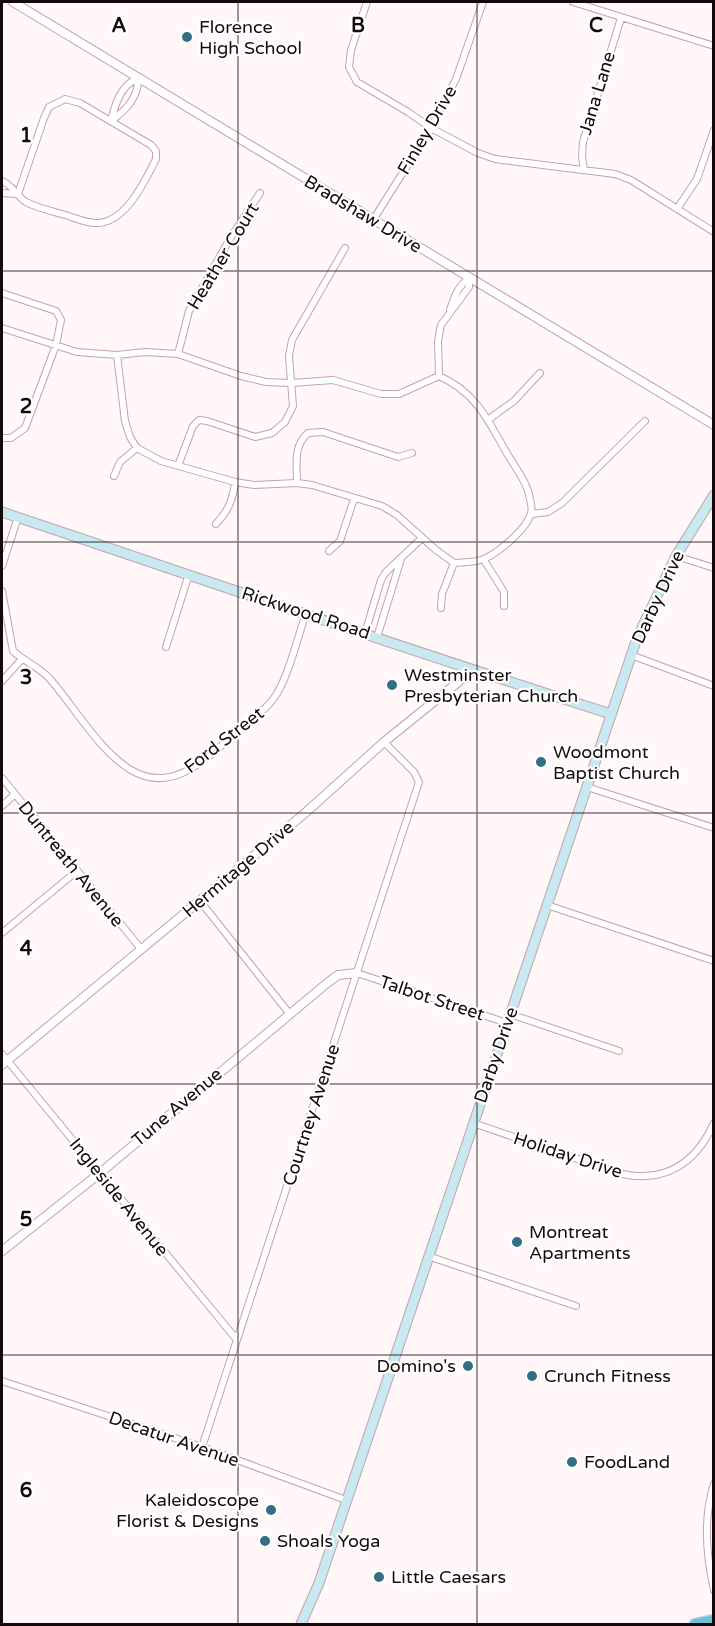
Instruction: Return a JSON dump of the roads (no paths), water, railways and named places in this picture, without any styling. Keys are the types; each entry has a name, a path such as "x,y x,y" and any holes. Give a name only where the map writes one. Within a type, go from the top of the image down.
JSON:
{"highway":[{"path":"695,1624 714,1620"}],"main road":[{"name":"Darby Drive","path":"301,1624 319,1583 631,655 676,556 714,495"},
{"name":"Rickwood Road","path":"2,512 472,670 611,714"}],"street":[{"name":"Bradshaw Drive","path":"12,2 714,425"},
{"path":"367,2 351,50 349,67 357,82 431,128 486,157 615,174 631,180 714,232"},
{"name":"Finley Drive","path":"373,220 431,128 456,79 483,2"},
{"path":"573,2 714,46"},
{"name":"Jana Lane","path":"584,170 583,142 621,18"},
{"path":"138,78 138,88 126,110 111,121 115,104 128,82 138,78"},
{"path":"2,181 6,182 18,194 27,202 83,221 97,223 110,221 122,213 156,159 156,151 151,145 111,121 72,100 65,99 49,107 18,194"},
{"path":"677,209 697,178 714,130"},
{"path":"2,193 18,194"},
{"name":"Heather Court","path":"178,354 189,311 231,237 260,193"},
{"path":"178,466 193,426 199,420 255,437 272,433 285,422 293,406 289,356 292,340 345,248"},
{"path":"439,376 438,341 441,325 449,314 454,297 463,283 470,279"},
{"path":"2,293 56,311 61,320 56,345 32,415 25,428 11,438 2,438"},
{"path":"2,328 77,352 117,355 145,352 178,354 241,376 266,382 333,380 381,394 399,394 439,376"},
{"path":"117,355 125,422 130,437 137,448 153,457 235,482 254,485 297,483 312,485 382,506 393,512 454,563 484,560 500,550 519,532 531,514 530,498 526,483 489,419 462,389 439,376"},
{"path":"489,419 514,401 540,373"},
{"path":"531,514 548,512 562,503 645,421"},
{"path":"297,483 297,448 300,440 308,433 323,432 398,457 412,453"},
{"path":"114,476 120,462 137,448"},
{"path":"216,524 227,512 234,493 235,482"},
{"path":"329,551 340,541 354,499"},
{"path":"2,566 18,517"},
{"path":"364,633 381,580 386,572 422,538"},
{"path":"676,556 714,568"},
{"path":"377,637 402,559"},
{"path":"484,560 504,592 504,606"},
{"path":"441,608 442,594 454,563"},
{"path":"166,647 189,574"},
{"name":"Ford Street","path":"2,591 13,651 48,677 111,755 132,771 165,778 181,775 196,766 274,698 286,673 306,613"},
{"path":"631,655 714,686"},
{"path":"2,681 22,659"},
{"name":"Hermitage Drive","path":"3,1060 200,901 304,814 384,742 472,670"},
{"name":"Courtney Avenue","path":"202,1447 419,782 414,772 384,742"},
{"name":"Duntreath Avenue","path":"2,778 141,949"},
{"path":"587,787 714,828"},
{"path":"2,806 15,794"},
{"path":"2,933 77,871"},
{"path":"200,901 289,1013"},
{"path":"547,905 714,960"},
{"name":"Tune Avenue","path":"2,1251 99,1173 289,1013 338,975 357,973"},
{"name":"Talbot Street","path":"357,973 619,1051"},
{"name":"Ingleside Avenue","path":"3,1060 237,1340"},
{"name":"Holiday Drive","path":"473,1123 622,1174 642,1177 659,1175 688,1160 700,1148 714,1123"},
{"path":"428,1256 576,1306"},
{"name":"Decatur Avenue","path":"2,1381 202,1447 346,1500"},
{"path":"714,1484 708,1508 707,1533 708,1567 714,1590"}],"place":[{"name":"Florence High School","path":"187,37"},
{"name":"Westminster Presbyterian Church","path":"392,685"},
{"name":"Woodmont Baptist Church","path":"541,762"},
{"name":"Montreat Apartments","path":"517,1242"},
{"name":"Domino's","path":"468,1366"},
{"name":"Crunch Fitness","path":"532,1376"},
{"name":"FoodLand","path":"572,1462"},
{"name":"Kaleidoscope Florist & Designs","path":"271,1510"},
{"name":"Shoals Yoga","path":"265,1541"},
{"name":"Little Caesars","path":"379,1577"}]}
